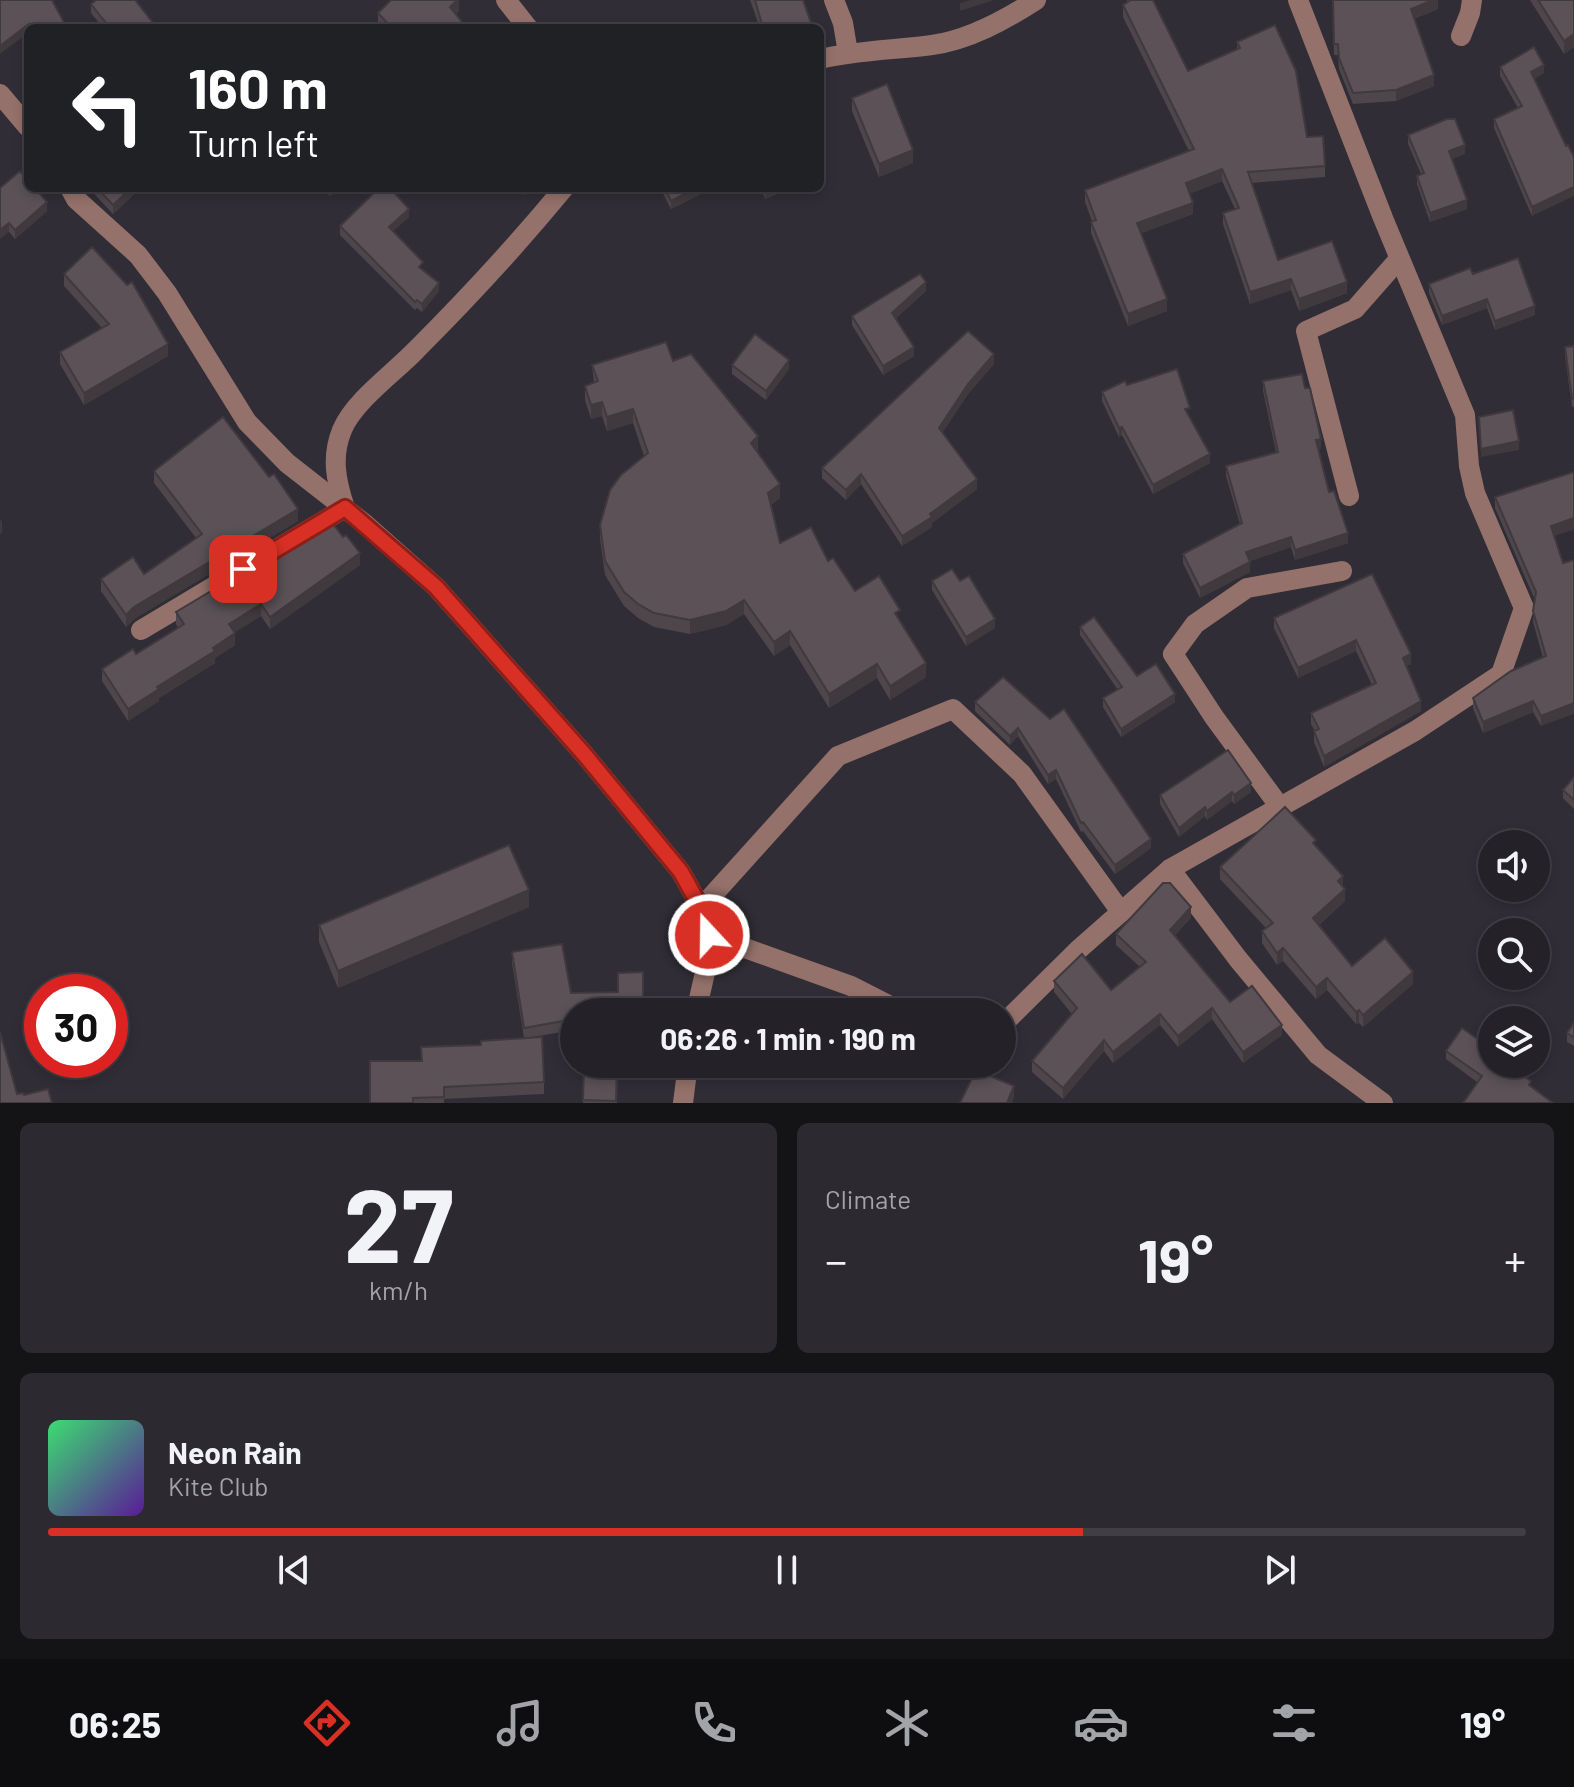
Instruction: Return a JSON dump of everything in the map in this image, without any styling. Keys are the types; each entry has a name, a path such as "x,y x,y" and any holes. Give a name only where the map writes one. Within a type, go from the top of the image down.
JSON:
{"street":[{"path":"506,0 525,24"},
{"path":"834,0 843,23 848,53"},
{"path":"824,58 936,45 1010,17 1036,0"},
{"path":"1016,1012 1170,869 1415,731 1501,674 1524,608 1475,493 1469,466 1465,415 1399,259 1298,0"},
{"path":"1461,36 1472,0"},
{"path":"0,94 24,122"},
{"path":"72,192 76,199 138,255 167,293 247,422 287,463 345,508 436,587 542,706 681,872 701,908 709,935 709,955 699,998"},
{"path":"345,508 335,470 336,448 343,427 364,400 502,262 561,192"},
{"path":"1349,496 1306,331 1355,309 1399,259"},
{"path":"141,630 345,508"},
{"path":"1280,807 1214,717 1173,654 1195,624 1247,588 1342,571"},
{"path":"701,908 838,756 953,709 1022,774 1121,912"},
{"path":"1170,869 1318,1055 1383,1103"},
{"path":"709,935 851,986 875,998"},
{"path":"683,1103 686,1078"}],"building":[{"path":"0,0 52,0 65,24 24,24 24,28 0,46"},
{"path":"96,0 135,0 154,24 107,24 91,4"},
{"path":"391,0 457,0 450,7 464,24 388,24 378,13"},
{"path":"755,0 803,0 811,23 809,24 762,24"},
{"path":"1131,0 1153,0 1188,71 1240,48 1237,42 1275,25 1296,71 1307,137 1323,136 1325,166 1248,172 1278,260 1332,241 1347,282 1299,299 1291,279 1250,292 1223,213 1239,208 1222,169 1186,183 1193,203 1137,223 1167,299 1128,314 1091,222 1096,220 1085,190 1194,149 1123,5"},
{"path":"1333,0 1433,0 1411,9 1434,75 1396,90 1353,93 1339,58 1338,44 1334,44"},
{"path":"1538,0 1574,0 1574,34 1564,41"},
{"path":"1534,47 1544,65 1531,72 1574,157 1574,187 1532,207 1494,119 1522,106 1500,67"},
{"path":"887,84 913,150 879,164 852,98"},
{"path":"1447,119 1455,119 1465,145 1449,151 1467,200 1430,213 1417,176 1424,173 1408,135"},
{"path":"20,171 24,176 24,192 38,192 47,202 15,230 9,223 0,230 0,188"},
{"path":"101,192 127,192 113,205"},
{"path":"375,192 394,192 409,209 389,227 423,262 419,267 439,283 422,304 417,300 415,302 340,226"},
{"path":"667,192 688,192 671,201"},
{"path":"92,247 127,285 132,282 168,344 84,393 60,352 109,324 64,274"},
{"path":"1518,258 1535,306 1495,321 1487,299 1442,316 1429,284 1470,268 1473,274"},
{"path":"920,274 926,282 892,313 914,347 883,366 852,316"},
{"path":"968,331 994,354 968,384 939,428 977,479 930,514 932,517 902,536 861,474 846,490 822,468"},
{"path":"755,334 789,360 766,391 732,365"},
{"path":"666,342 673,361 691,354 758,436 751,443 780,484 768,493 780,543 811,527 828,561 833,558 855,591 879,576 900,610 895,613 926,663 890,686 877,664 829,694 790,631 774,642 744,600 726,611 690,620 654,613 624,592 605,561 600,525 610,490 621,475 648,453 633,409 607,417 602,402 591,405 585,386 598,381 592,365"},
{"path":"1574,346 1574,398 1572,399 1565,347"},
{"path":"1177,369 1190,408 1185,409 1210,454 1153,485 1122,427 1119,428 1102,392 1125,381 1127,385"},
{"path":"1302,374 1305,388 1310,388 1321,439 1316,440 1329,492 1334,491 1348,533 1295,550 1291,537 1246,552 1250,562 1200,588 1183,554 1242,523 1226,466 1278,452 1263,381"},
{"path":"1513,410 1519,441 1481,449 1479,417"},
{"path":"223,417 269,477 274,474 298,509 134,607 126,615 101,579 133,557 144,574 202,534 154,471"},
{"path":"1574,472 1574,518 1551,526 1563,563 1574,560 1574,703 1541,716 1533,701 1483,722 1473,698 1511,671 1546,656 1533,611 1536,592 1495,497"},
{"path":"330,520 360,553 270,617 261,604 229,624 235,633 213,648 215,651 128,709 102,669 133,649 136,654 184,624 176,612"},
{"path":"952,569 960,581 969,576 995,619 966,637 932,581"},
{"path":"1372,574 1411,654 1403,658 1421,701 1324,756 1314,731 1319,729 1311,713 1376,683 1356,640 1298,668 1274,618"},
{"path":"1094,617 1137,676 1156,664 1175,694 1121,729 1103,698 1122,687 1080,627"},
{"path":"1003,677 1050,719 1064,709 1151,839 1115,865 1081,823 1056,770 1048,775 1018,728 1010,736 975,702"},
{"path":"1228,750 1251,783 1234,795 1232,792 1207,811 1205,807 1179,828 1160,795"},
{"path":"1574,777 1574,800 1563,790"},
{"path":"1285,807 1316,840 1313,843 1343,876 1338,881 1345,889 1313,918 1352,966 1385,938 1413,972 1363,1015 1359,1010 1356,1012 1327,978 1316,987 1283,948 1277,953 1262,931 1273,923 1220,867"},
{"path":"509,845 529,890 338,971 319,925"},
{"path":"1163,883 1170,883 1191,907 1170,930 1230,1002 1252,986 1282,1025 1243,1052 1212,1008 1178,1036 1160,1014 1113,1052 1104,1040 1063,1088 1032,1061 1077,1008 1054,981 1082,954 1111,990 1146,962 1116,934"},
{"path":"562,944 571,993 618,992 618,973 643,972 643,998 560,998 560,1022 524,1028 512,952"},
{"path":"1574,1023 1574,1038 1567,1033"},
{"path":"1462,1028 1478,1039 1478,1073 1446,1051"},
{"path":"0,1032 17,1094 48,1089 52,1103 0,1103"},
{"path":"542,1037 544,1082 444,1087 444,1097 413,1098 413,1103 370,1103 370,1061 422,1061 421,1047 481,1045 481,1041"},
{"path":"584,1078 617,1078 616,1101 583,1100"},
{"path":"972,1078 995,1078 1014,1086 1007,1103 960,1103"},
{"path":"1481,1078 1527,1078 1531,1081 1529,1085 1553,1103 1463,1103"}],"route":[{"path":"243,569 345,508 436,587 584,754 681,872 701,908 709,935"}]}
